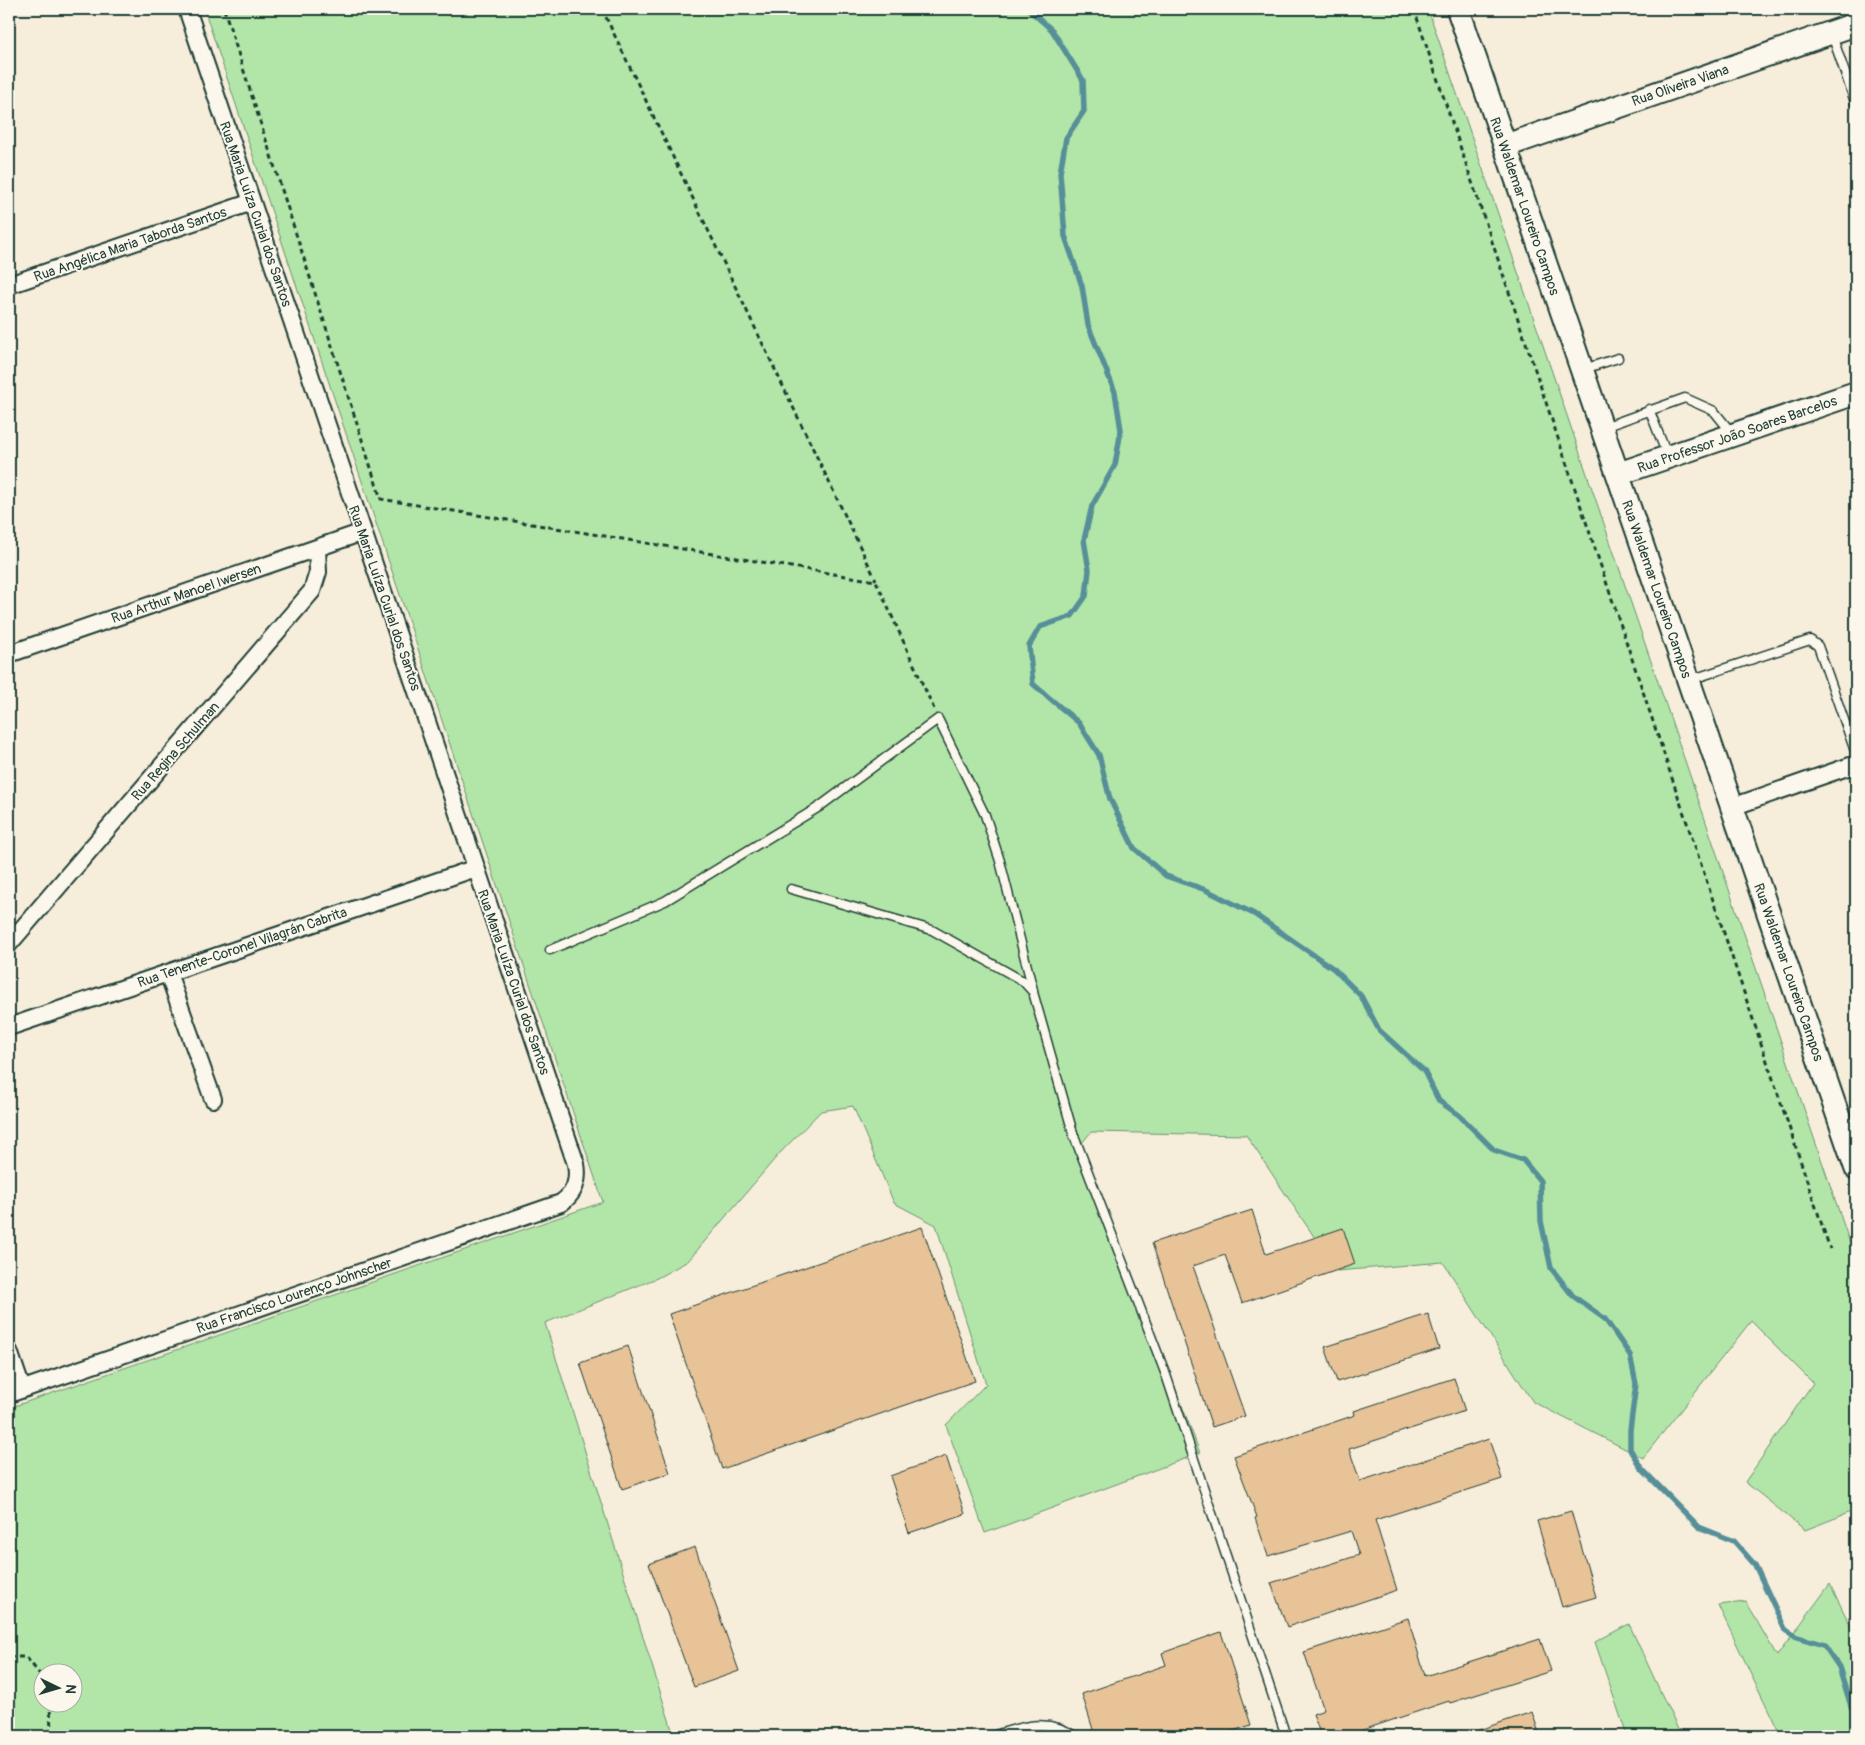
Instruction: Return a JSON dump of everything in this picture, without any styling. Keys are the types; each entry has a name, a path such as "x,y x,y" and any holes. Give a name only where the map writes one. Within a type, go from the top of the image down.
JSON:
{"main road":[{"name":"Rua Waldemar Loureiro Campos","path":"1458,9 1732,807 1852,1140 1856,1168"},
{"name":"Rua Oliveira Viana","path":"1505,146 1856,24"},
{"name":"Rua Professor João Soares Barcelos","path":"1618,474 1856,393"}],"street":[{"name":"Rua Maria Luíza Curial dos Santos","path":"187,9 576,1164 577,1180 575,1188"},
{"name":"Rua Angélica Maria Taborda Santos","path":"9,285 252,202"},
{"name":"Rua Arthur Manoel Iwersen","path":"9,654 363,532"},
{"name":"Rua Regina Schulman","path":"9,944 312,591 318,572 317,548"},
{"path":"1732,807 1856,764"},
{"name":"Rua Tenente-Coronel Vilagrán Cabrita","path":"9,1027 476,868"},
{"path":"168,973 213,1099"},
{"name":"Rua Francisco Lourenço Johnscher","path":"16,1392 561,1203 569,1197 575,1188"},
{"path":"9,1351 16,1392"}],"lane":[{"path":"1832,33 1856,105"},
{"path":"1582,370 1618,358"},
{"path":"1654,397 1657,406"},
{"path":"1602,428 1657,406 1685,398 1703,405 1722,419 1732,435"},
{"path":"1649,409 1668,457"},
{"path":"1688,680 1810,640 1818,646 1856,754"},
{"path":"550,950 665,901 819,807 938,719 984,814 1000,861 1033,992 1074,1133 1166,1375 1286,1736"},
{"path":"791,889 932,930 1023,982 1033,992"},
{"path":"992,1736 1031,1724 1046,1724 1063,1729 1075,1736"}],"path":[{"path":"224,9 381,499 876,581"},
{"path":"602,9 876,581 938,719"},
{"path":"1414,9 1830,1249"},
{"path":"9,1657 26,1657 32,1664"},
{"path":"50,1712 51,1736"}],"green space":[{"path":"204,9 1428,9 1856,1261 1856,1510 1805,1530 1745,1482 1813,1383 1751,1321 1643,1458 1533,1402 1443,1262 1337,1271 1246,1135 1091,1132 1082,1143 1200,1453 985,1533 946,1425 986,1384 936,1225 894,1203 853,1106 821,1111 779,1154 688,1261 657,1278 545,1323 674,1736 9,1736 9,1408 603,1202"},
{"path":"1830,1584 1856,1637 1856,1736 1772,1736 1779,1732 1718,1605 1746,1602 1777,1656"},
{"path":"1629,1624 1681,1736 1627,1736 1595,1642"}],"building":[{"path":"1252,1210 1266,1254 1343,1228 1355,1264 1242,1303 1225,1255 1193,1266 1245,1416 1212,1427 1152,1243"},
{"path":"922,1227 975,1381 722,1469 669,1314"},
{"path":"1428,1314 1439,1349 1337,1382 1325,1347"},
{"path":"628,1346 670,1473 622,1489 580,1363"},
{"path":"1454,1378 1465,1411 1349,1449 1360,1481 1489,1439 1502,1479 1375,1520 1397,1590 1287,1627 1271,1583 1359,1555 1351,1531 1268,1556 1255,1518 1257,1517 1234,1456 1355,1415 1354,1411"},
{"path":"946,1456 965,1514 909,1533 890,1476"},
{"path":"1571,1511 1596,1597 1562,1607 1537,1521"},
{"path":"695,1547 739,1671 694,1687 649,1564"},
{"path":"1408,1618 1425,1676 1540,1639 1551,1671 1450,1703 1449,1701 1345,1736 1321,1736 1313,1714 1324,1710 1304,1652"},
{"path":"1221,1632 1251,1725 1218,1736 1095,1736 1082,1694 1166,1665 1162,1653"},
{"path":"1532,1712 1540,1736 1467,1736 1467,1734"}],"waterway":[{"path":"1028,9 1052,30 1083,80 1084,111 1066,138 1060,173 1065,236 1082,286 1088,325 1115,392 1121,430 1115,465 1092,506 1084,540 1089,570 1086,596 1072,616 1040,627 1029,646 1033,684 1079,723 1099,755 1110,799 1134,848 1166,876 1206,890 1254,914 1334,969 1361,996 1379,1030 1424,1071 1439,1101 1459,1115 1494,1150 1523,1160 1540,1181 1541,1221 1551,1268 1573,1296 1605,1319 1630,1355 1636,1384 1630,1430 1630,1449 1641,1468 1699,1527 1734,1541 1755,1565 1785,1629 1794,1636 1824,1645 1839,1667 1856,1716"}]}
